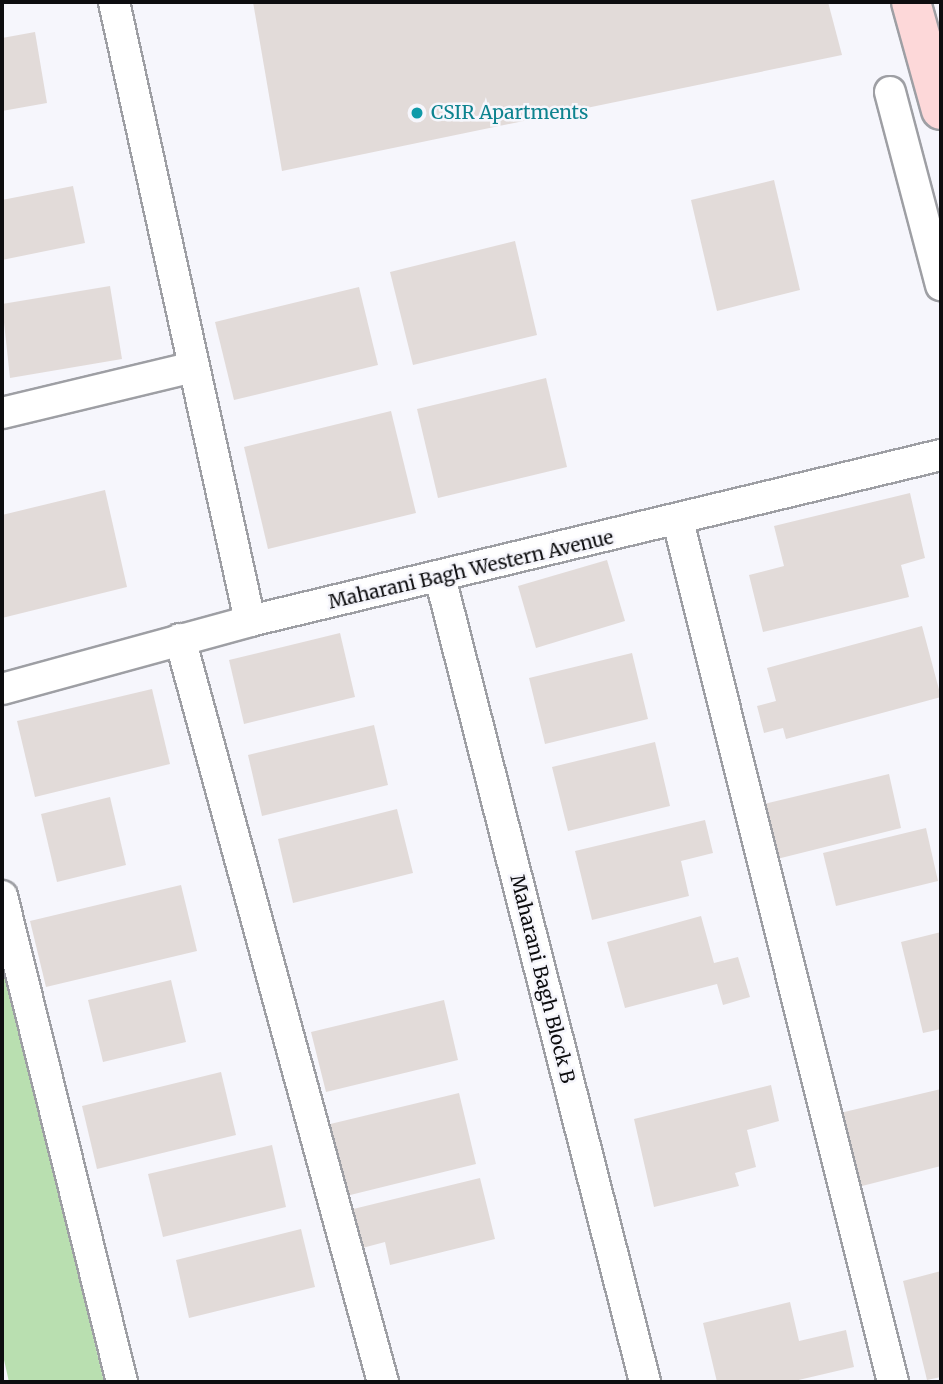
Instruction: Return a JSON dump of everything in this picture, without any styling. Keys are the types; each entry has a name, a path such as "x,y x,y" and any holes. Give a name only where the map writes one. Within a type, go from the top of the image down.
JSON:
{"main road":[{"path":"922,6 941,110"}],"street":[{"path":"114,2 250,621"},
{"path":"890,92 941,285"},
{"path":"2,412 193,368"},
{"name":"Maharani Bagh Western Avenue","path":"2,689 250,621 678,522 941,455"},
{"path":"678,522 892,1382"},
{"name":"Maharani Bagh Block B","path":"440,577 645,1382"},
{"path":"180,639 383,1382"},
{"path":"2,896 122,1382"}],"green space":[{"path":"2,955 104,1382 9,1382 2,1351"}],"building":[{"name":"CSIR Apartments","path":"253,2 828,2 842,55 282,171"},
{"path":"35,32 47,103 2,111 2,38"},
{"path":"774,180 800,290 717,311 691,200"},
{"path":"73,186 85,243 2,260 2,200"},
{"path":"515,241 537,335 413,365 390,272"},
{"path":"110,286 122,359 10,378 2,304"},
{"path":"359,287 378,365 234,400 215,322"},
{"path":"546,378 567,467 438,498 417,409"},
{"path":"391,411 416,513 268,549 244,447"},
{"path":"105,490 127,587 2,618 2,515"},
{"path":"910,493 925,558 901,565 909,597 763,632 749,575 784,566 774,526"},
{"path":"607,560 625,621 536,648 518,586"},
{"path":"922,626 941,697 786,739 783,728 764,733 757,706 776,701 767,668"},
{"path":"340,633 355,697 244,724 229,660"},
{"path":"632,653 648,719 545,744 529,678"},
{"path":"152,689 170,764 35,797 17,721"},
{"path":"374,725 388,785 262,816 248,755"},
{"path":"655,742 670,806 568,831 552,767"},
{"path":"889,774 901,828 777,859 764,804"},
{"path":"110,797 126,865 57,882 41,814"},
{"path":"397,809 413,873 293,903 278,839"},
{"path":"705,820 713,853 681,861 689,896 592,920 575,851"},
{"path":"926,828 938,881 836,906 823,853"},
{"path":"181,885 197,951 46,987 30,921"},
{"path":"701,916 714,963 738,957 750,997 723,1005 717,984 625,1008 607,942"},
{"path":"941,932 941,1029 923,1033 901,942"},
{"path":"171,980 186,1042 103,1062 88,1000"},
{"path":"444,1000 458,1060 326,1092 311,1032"},
{"path":"221,1072 236,1135 97,1169 82,1106"},
{"path":"771,1085 779,1121 747,1130 756,1167 735,1173 739,1186 654,1207 634,1119"},
{"path":"941,1089 941,1166 858,1187 840,1113"},
{"path":"459,1093 476,1164 338,1198 322,1126"},
{"path":"272,1145 286,1207 163,1237 148,1174"},
{"path":"480,1178 495,1239 390,1265 385,1242 351,1251 341,1212"},
{"path":"301,1229 315,1287 189,1318 176,1260"},
{"path":"941,1271 941,1377 927,1380 903,1281"},
{"path":"790,1302 799,1341 846,1330 854,1367 790,1382 717,1382 703,1323"}],"place":[{"name":"CSIR Apartments","path":"417,113"}]}
